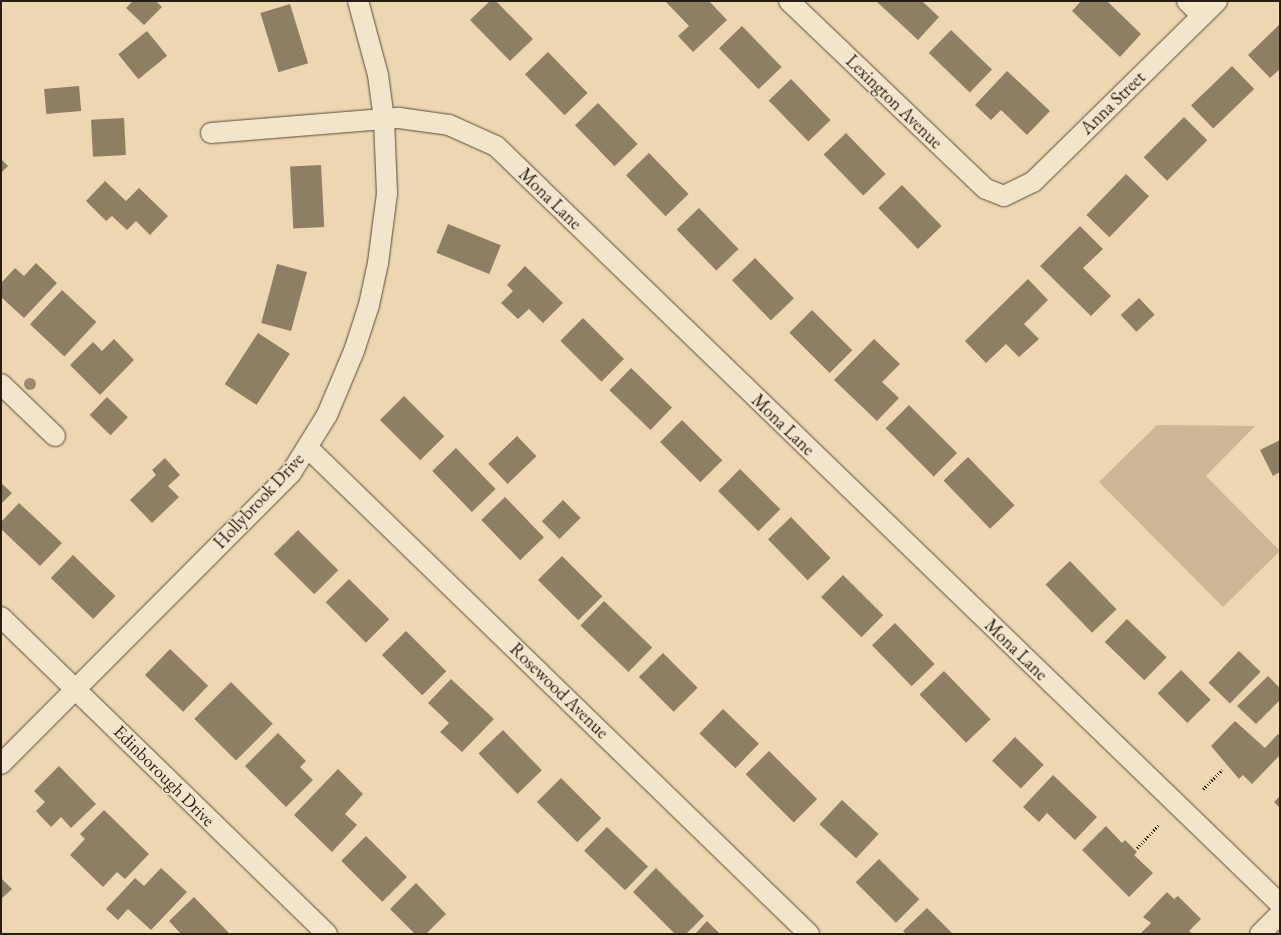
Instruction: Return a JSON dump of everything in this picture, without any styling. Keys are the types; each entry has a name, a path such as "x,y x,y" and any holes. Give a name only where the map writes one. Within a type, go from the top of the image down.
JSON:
{"street":[{"name":"Hollybrook Drive","path":"1,764 291,473 308,448 342,383 368,306 378,263 386,194 384,119 378,75 358,1"},
{"name":"Lexington Avenue","path":"789,1 986,189 1004,196"},
{"path":"1187,1 1202,16"},
{"name":"Anna Street","path":"1004,196 1033,182 1217,1"},
{"name":"Mona Lane","path":"211,133 384,119 449,124 496,146 1280,904"},
{"path":"1,384 55,436"},
{"name":"Rosewood Avenue","path":"308,448 809,934"},
{"name":"Edinborough Drive","path":"1,617 319,931"},
{"path":"1260,934 1280,914"}],"path":[{"path":"1203,789 1222,770"},
{"path":"1137,848 1159,824"}],"shaded area":[{"path":"1157,425 1255,426 1206,476 1280,551 1223,607 1099,482"}],"building":[{"path":"133,1 156,1 162,7 144,25 126,8"},
{"path":"490,1 496,1 533,39 510,61 470,20"},
{"path":"665,1 709,1 727,20 693,52 678,36 689,26"},
{"path":"876,1 922,1 939,17 918,40"},
{"path":"1081,1 1107,1 1141,34 1120,57 1072,11"},
{"path":"290,4 308,63 278,72 260,13"},
{"path":"1280,24 1280,69 1270,78 1248,55"},
{"path":"742,26 782,67 759,89 719,48"},
{"path":"951,30 992,70 970,93 929,53"},
{"path":"147,31 167,56 138,79 118,54"},
{"path":"548,52 588,93 565,115 525,74"},
{"path":"1232,66 1254,89 1213,129 1191,106"},
{"path":"1007,71 1050,111 1027,135 1001,110 991,120 975,105"},
{"path":"791,79 831,120 808,142 769,101"},
{"path":"79,86 81,111 46,114 44,89"},
{"path":"598,103 638,144 615,166 575,125"},
{"path":"1184,117 1207,140 1167,181 1144,157"},
{"path":"124,118 126,155 93,157 91,120"},
{"path":"846,133 886,174 863,196 824,155"},
{"path":"649,153 689,194 666,216 626,175"},
{"path":"1,159 8,166 1,173"},
{"path":"321,165 324,227 293,229 290,167"},
{"path":"1126,174 1149,196 1109,237 1086,215"},
{"path":"105,181 126,201 139,188 168,216 150,235 136,221 127,230 112,216 106,221 86,201"},
{"path":"902,185 942,226 918,249 878,208"},
{"path":"699,208 739,249 716,271 677,230"},
{"path":"448,224 501,245 489,274 436,253"},
{"path":"1080,226 1103,249 1083,268 1111,296 1091,316 1040,266"},
{"path":"755,258 794,298 771,321 732,280"},
{"path":"36,263 57,283 24,318 1,297 1,283 15,268 24,276"},
{"path":"277,264 307,272 291,331 261,323"},
{"path":"525,266 563,303 543,323 529,309 518,319 501,303 513,291 507,285"},
{"path":"1028,279 1048,300 1024,324 1039,339 1019,357 1006,344 986,363 965,341"},
{"path":"62,290 96,322 64,356 30,324"},
{"path":"1139,298 1155,315 1136,332 1121,315"},
{"path":"812,310 852,350 830,373 789,333"},
{"path":"583,318 624,359 601,382 560,341"},
{"path":"258,333 290,354 257,405 225,384"},
{"path":"114,339 134,360 100,395 70,365 93,342 102,351"},
{"path":"874,339 900,364 882,382 899,398 877,421 834,380"},
{"path":"631,368 672,408 650,430 609,390"},
{"path":"404,396 444,436 420,460 380,420"},
{"path":"107,397 128,417 110,435 90,415"},
{"path":"909,405 957,453 934,476 886,428"},
{"path":"682,420 722,460 700,482 660,442"},
{"path":"517,436 536,456 508,484 488,464"},
{"path":"1280,440 1280,472 1273,476 1260,450"},
{"path":"456,448 496,489 472,512 432,471"},
{"path":"968,457 1015,505 990,529 944,481"},
{"path":"165,458 180,475 168,486 179,497 152,523 130,500 156,475 152,470"},
{"path":"740,469 780,509 758,531 718,491"},
{"path":"1,483 12,493 1,504"},
{"path":"505,497 544,537 520,560 481,520"},
{"path":"563,500 581,518 559,539 542,521"},
{"path":"19,503 62,543 40,566 1,529 1,522"},
{"path":"791,517 831,558 808,580 768,539"},
{"path":"298,530 338,570 314,594 274,554"},
{"path":"73,555 115,596 93,619 51,578"},
{"path":"562,556 602,596 578,620 538,580"},
{"path":"1070,561 1117,609 1092,633 1046,585"},
{"path":"843,575 883,615 861,637 821,597"},
{"path":"349,579 389,619 366,643 326,602"},
{"path":"604,601 652,648 629,672 580,625"},
{"path":"1127,619 1167,657 1144,680 1105,642"},
{"path":"895,623 935,664 912,686 872,645"},
{"path":"406,631 446,671 422,695 382,655"},
{"path":"170,649 208,686 183,712 145,675"},
{"path":"1239,651 1261,672 1230,703 1208,683"},
{"path":"663,653 698,688 674,712 639,677"},
{"path":"1181,670 1211,700 1187,723 1158,693"},
{"path":"944,671 991,719 966,743 920,695"},
{"path":"1268,676 1280,688 1280,700 1256,724 1237,706"},
{"path":"451,679 494,719 462,752 440,732 449,723 428,703"},
{"path":"231,682 273,724 236,760 194,719"},
{"path":"723,709 759,744 735,768 699,733"},
{"path":"1235,721 1265,748 1278,734 1280,736 1280,755 1252,784 1243,775 1239,779 1211,746"},
{"path":"503,730 542,770 517,794 479,754"},
{"path":"278,733 306,761 300,767 313,780 286,807 245,766"},
{"path":"1015,737 1044,765 1021,789 992,761"},
{"path":"769,751 817,799 794,822 746,774"},
{"path":"59,766 96,804 71,828 61,817 51,827 36,811 45,802 34,791"},
{"path":"338,769 363,794 345,814 357,825 332,852 294,815"},
{"path":"1053,775 1097,817 1075,840 1047,813 1039,822 1023,807"},
{"path":"561,778 601,818 577,842 537,802"},
{"path":"1280,796 1280,808 1274,802"},
{"path":"842,800 879,834 856,858 819,824"},
{"path":"104,810 149,854 125,879 117,872 103,887 70,855 85,839 80,834"},
{"path":"1106,826 1122,843 1125,840 1137,852 1134,855 1153,873 1129,897 1082,850"},
{"path":"607,827 648,867 625,890 584,851"},
{"path":"366,836 407,877 382,902 341,861"},
{"path":"879,859 919,899 896,923 856,882"},
{"path":"161,868 187,892 151,930 128,909 118,920 106,909 135,878 144,886"},
{"path":"656,868 704,916 686,934 675,934 633,892"},
{"path":"1,878 12,889 1,899"},
{"path":"416,883 446,914 426,934 415,934 390,909"},
{"path":"1167,892 1174,899 1178,896 1201,919 1189,931 1193,934 1140,934 1151,923 1143,917"},
{"path":"194,897 230,934 181,934 169,921"},
{"path":"927,908 953,934 906,934 903,931"},
{"path":"707,921 720,934 695,934"}]}
